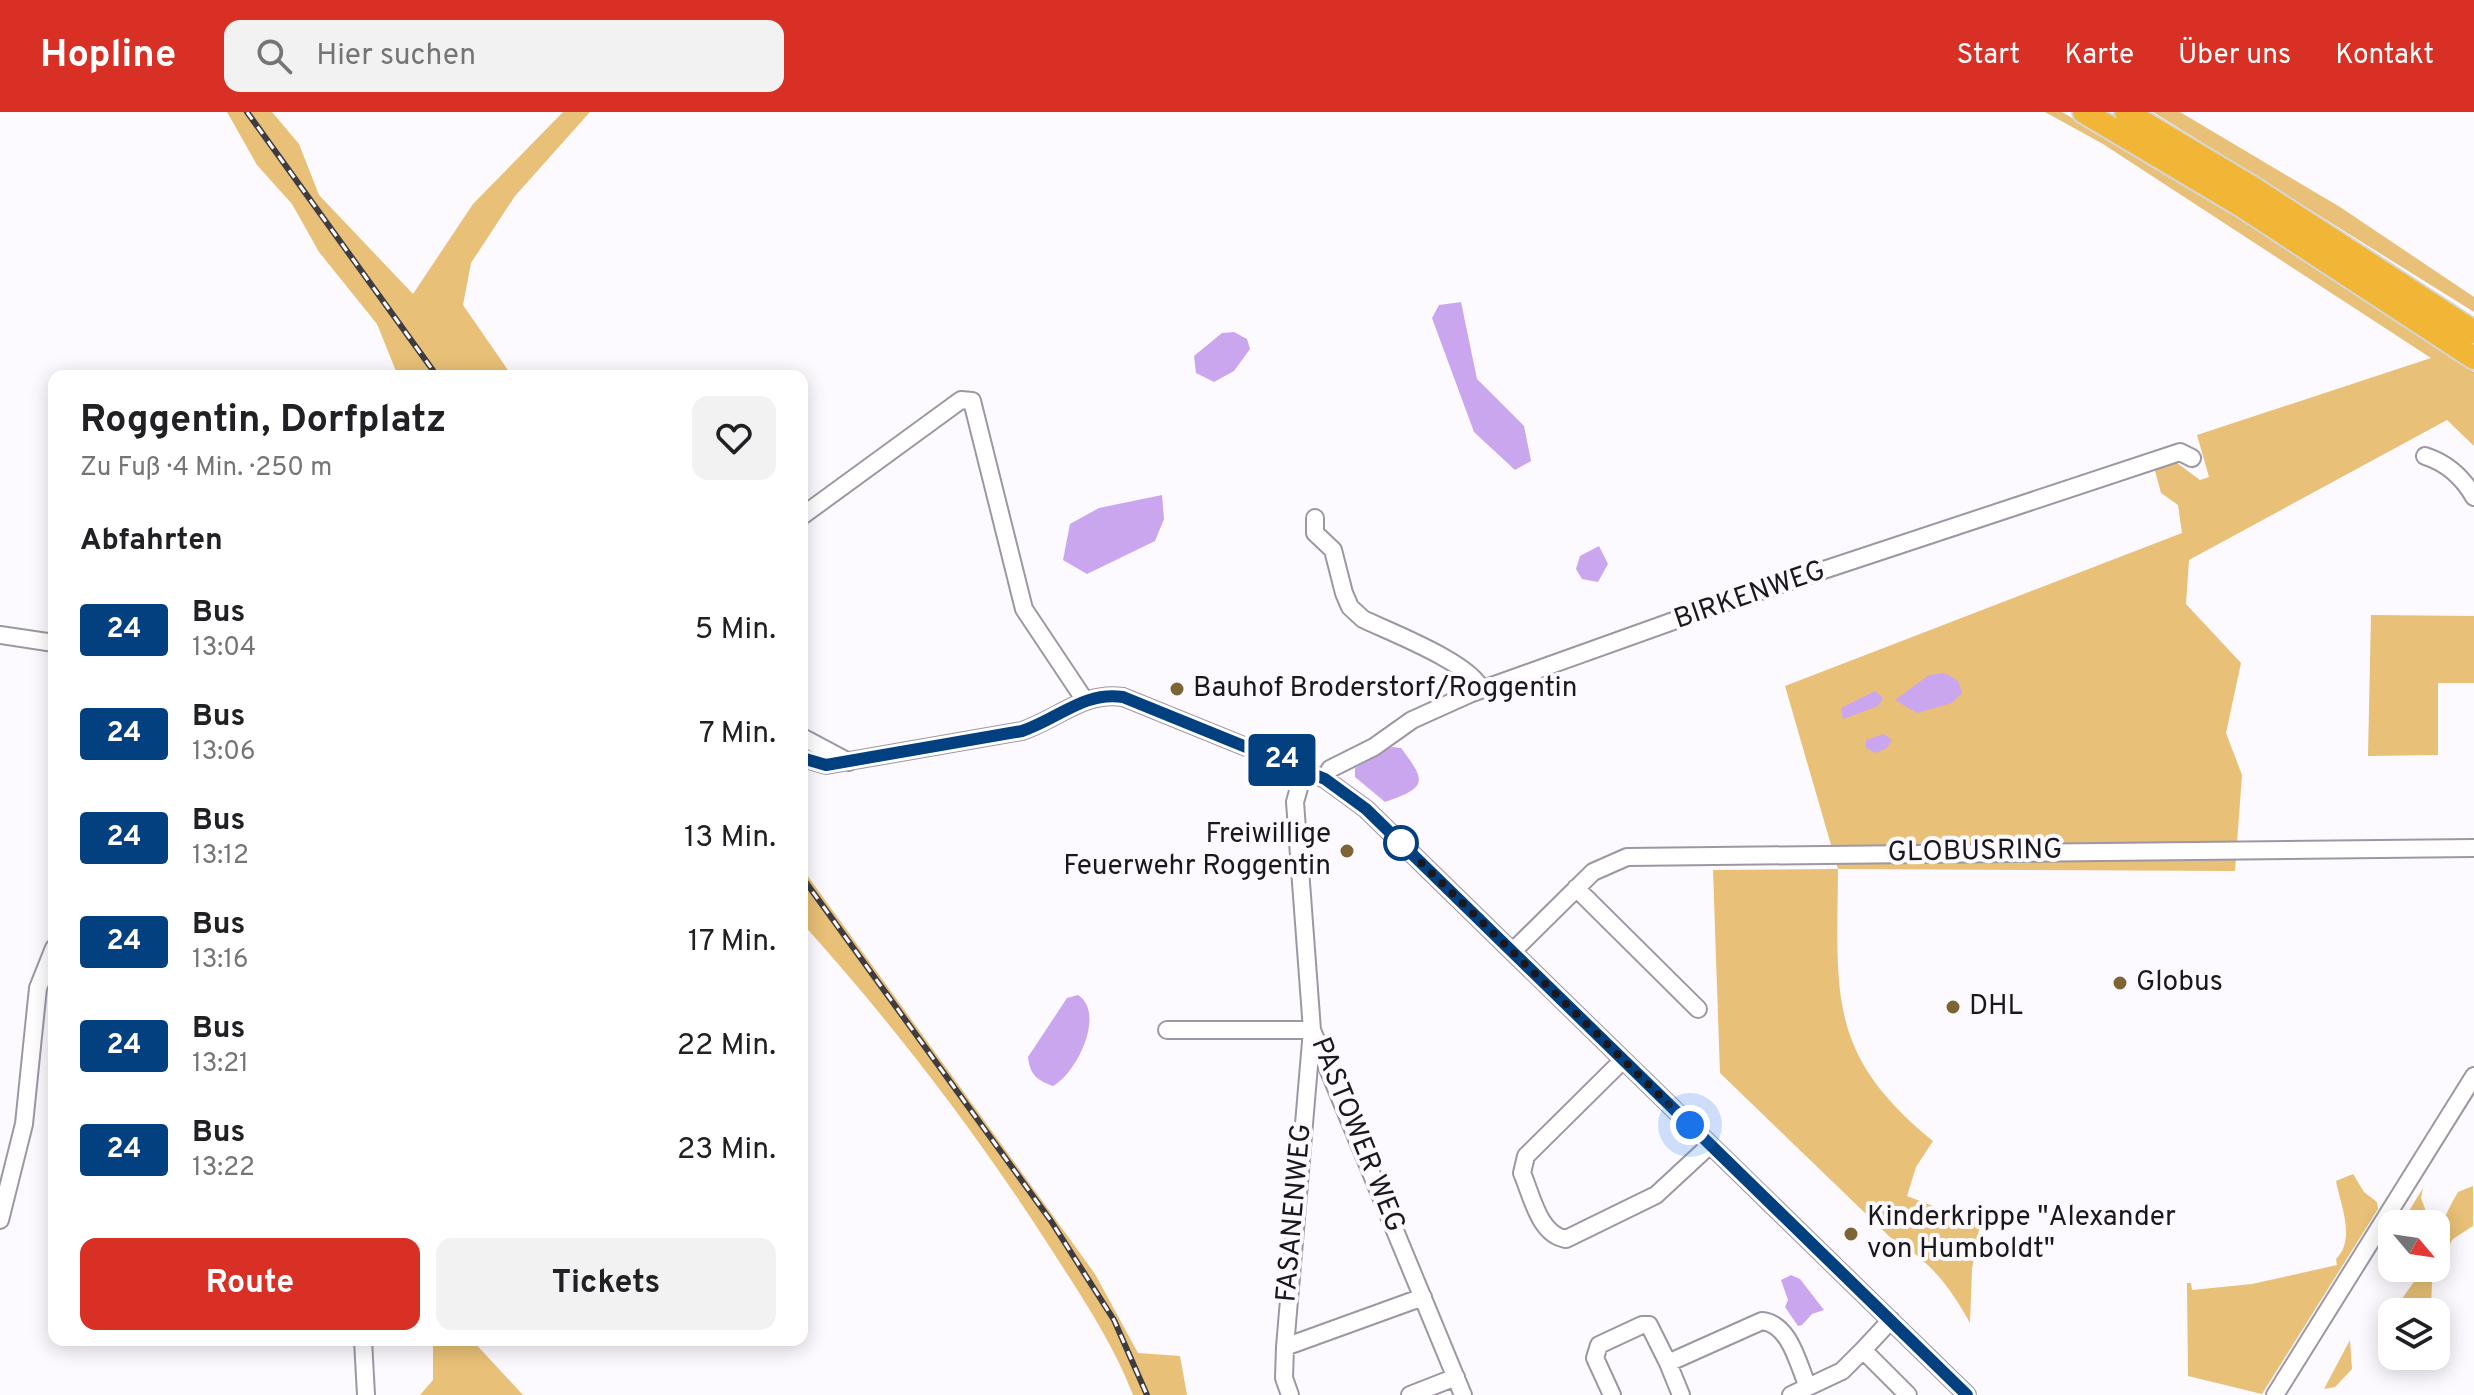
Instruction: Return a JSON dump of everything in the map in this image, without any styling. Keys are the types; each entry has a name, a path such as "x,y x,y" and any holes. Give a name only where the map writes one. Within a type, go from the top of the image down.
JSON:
{"highway":[{"path":"2084,112 2242,206 2474,358"},
{"path":"2126,112 2253,188 2474,332"}],"street":[{"path":"808,512 961,400 972,401 1024,609 1084,699"},
{"name":"BIRKENWEG","path":"1325,779 1330,769 1374,747 1412,720 1481,689 1718,605 2180,452 2192,458"},
{"path":"2425,456 2443,462 2459,476 2474,497"},
{"path":"1315,518 1313,526 1333,550 1350,607 1363,619 1463,669 1478,681 1481,689"},
{"path":"0,635 48,642"},
{"path":"808,760 826,765 849,762 1022,731 1042,724 1096,695 1123,697 1325,779 1366,809 1967,1395"},
{"path":"808,740 849,762"},
{"name":"PASTOWER WEG","path":"1304,770 1295,802 1312,1030 1463,1395"},
{"name":"GLOBUSRING","path":"1513,951 1576,888 1609,863 1644,856 2474,848"},
{"path":"1576,888 1646,948 1698,1009"},
{"path":"0,1220 24,1124 38,988 48,963"},
{"path":"1167,1030 1312,1030"},
{"name":"FASANENWEG","path":"1290,1395 1284,1378 1285,1347 1312,1030"},
{"path":"1623,1060 1526,1156 1522,1164 1522,1173 1545,1227 1554,1237 1566,1239 1656,1195 1710,1145"},
{"path":"2275,1395 2474,1076"},
{"path":"1285,1347 1423,1297"},
{"path":"1791,1395 1842,1371 1891,1320"},
{"path":"1668,1363 1762,1321 1774,1323 1783,1330 1808,1387"},
{"path":"1612,1395 1595,1358 1599,1345 1642,1325 1649,1325 1681,1395"},
{"path":"363,1346 366,1395"},
{"path":"1863,1350 1908,1395"},
{"path":"1410,1395 1456,1377"}],"shaded area":[{"path":"227,112 272,112 299,144 319,195 413,294 473,204 563,112 590,112 515,196 471,263 463,305 508,370 396,370 377,324 319,252 292,204 257,165"},
{"path":"2045,112 2062,112 2214,201 2474,372 2474,446 2447,420 2189,560 2186,604 2241,663 2226,733 2242,775 2235,871 1838,869 1785,686 2182,533 2178,505 2161,493 2154,467 2173,460 2200,480 2209,477 2197,435 2431,358 2103,144"},
{"path":"2153,112 2180,112 2340,207 2474,297 2474,312"},
{"path":"1461,302 1477,379 1524,426 1531,461 1515,470 1474,432 1432,318 1439,305"},
{"path":"1234,332 1247,339 1250,349 1234,371 1214,382 1196,373 1194,356 1222,333"},
{"path":"1162,495 1164,519 1155,541 1087,574 1063,560 1070,524 1099,508"},
{"path":"1599,546 1608,564 1598,582 1582,579 1576,569 1580,556"},
{"path":"2371,615 2474,616 2474,683 2438,683 2438,755 2368,756"},
{"path":"1945,673 1958,681 1962,693 1952,703 1917,713 1895,700 1929,675"},
{"path":"1875,691 1883,698 1878,706 1843,719 1841,708"},
{"path":"1884,734 1892,740 1887,748 1875,753 1866,748 1866,740"},
{"path":"1392,747 1401,748 1415,769 1418,782 1409,792 1385,802 1355,777 1355,768"},
{"path":"1838,869 1838,953 1845,1020 1856,1050 1873,1080 1898,1110 1933,1141 1916,1167 1907,1196 1980,1224 1972,1269 1970,1323 1955,1298 1928,1265 1893,1240 1720,1073 1713,870"},
{"path":"808,876 1095,1274 1138,1353 1180,1356 1187,1395 1133,1395 1097,1322 996,1166 870,1001 808,930"},
{"path":"1078,995 1086,1004 1089,1028 1071,1069 1053,1086 1035,1076 1028,1057 1067,998"},
{"path":"2353,1174 2364,1192 2377,1202 2378,1209 2262,1394 2188,1376 2187,1283 2191,1283 2192,1290 2252,1284 2337,1265 2336,1259 2342,1251 2346,1232 2336,1181"},
{"path":"2473,1186 2473,1226 2450,1244 2448,1210 2458,1192"},
{"path":"2423,1188 2421,1198 2426,1210 2410,1210"},
{"path":"1791,1275 1800,1279 1824,1310 1812,1314 1798,1326 1785,1307 1788,1300 1781,1280"},
{"path":"2414,1282 2432,1282 2431,1298 2402,1298"},
{"path":"2350,1340 2352,1369 2335,1387 2324,1389"},
{"path":"433,1346 478,1346 523,1395 420,1395 433,1380"}],"railway":[{"path":"247,112 433,370"},
{"path":"808,885 1051,1221 1114,1320 1147,1395"}],"bus line":[{"name":"24","path":"808,760 826,765 849,762 1022,731 1042,724 1084,699 1108,695 1123,697 1325,779 1366,809 1967,1395"}],"place":[{"name":"Bauhof Broderstorf/Roggentin","path":"1177,689"},
{"name":"Freiwillige Feuerwehr Roggentin","path":"1347,851"},
{"name":"Globus","path":"2120,983"},
{"name":"DHL","path":"1953,1007"},
{"name":"Kinderkrippe \"Alexander von Humboldt\"","path":"1851,1234"}],"route":[{"path":"1401,843 1690,1125"}]}
